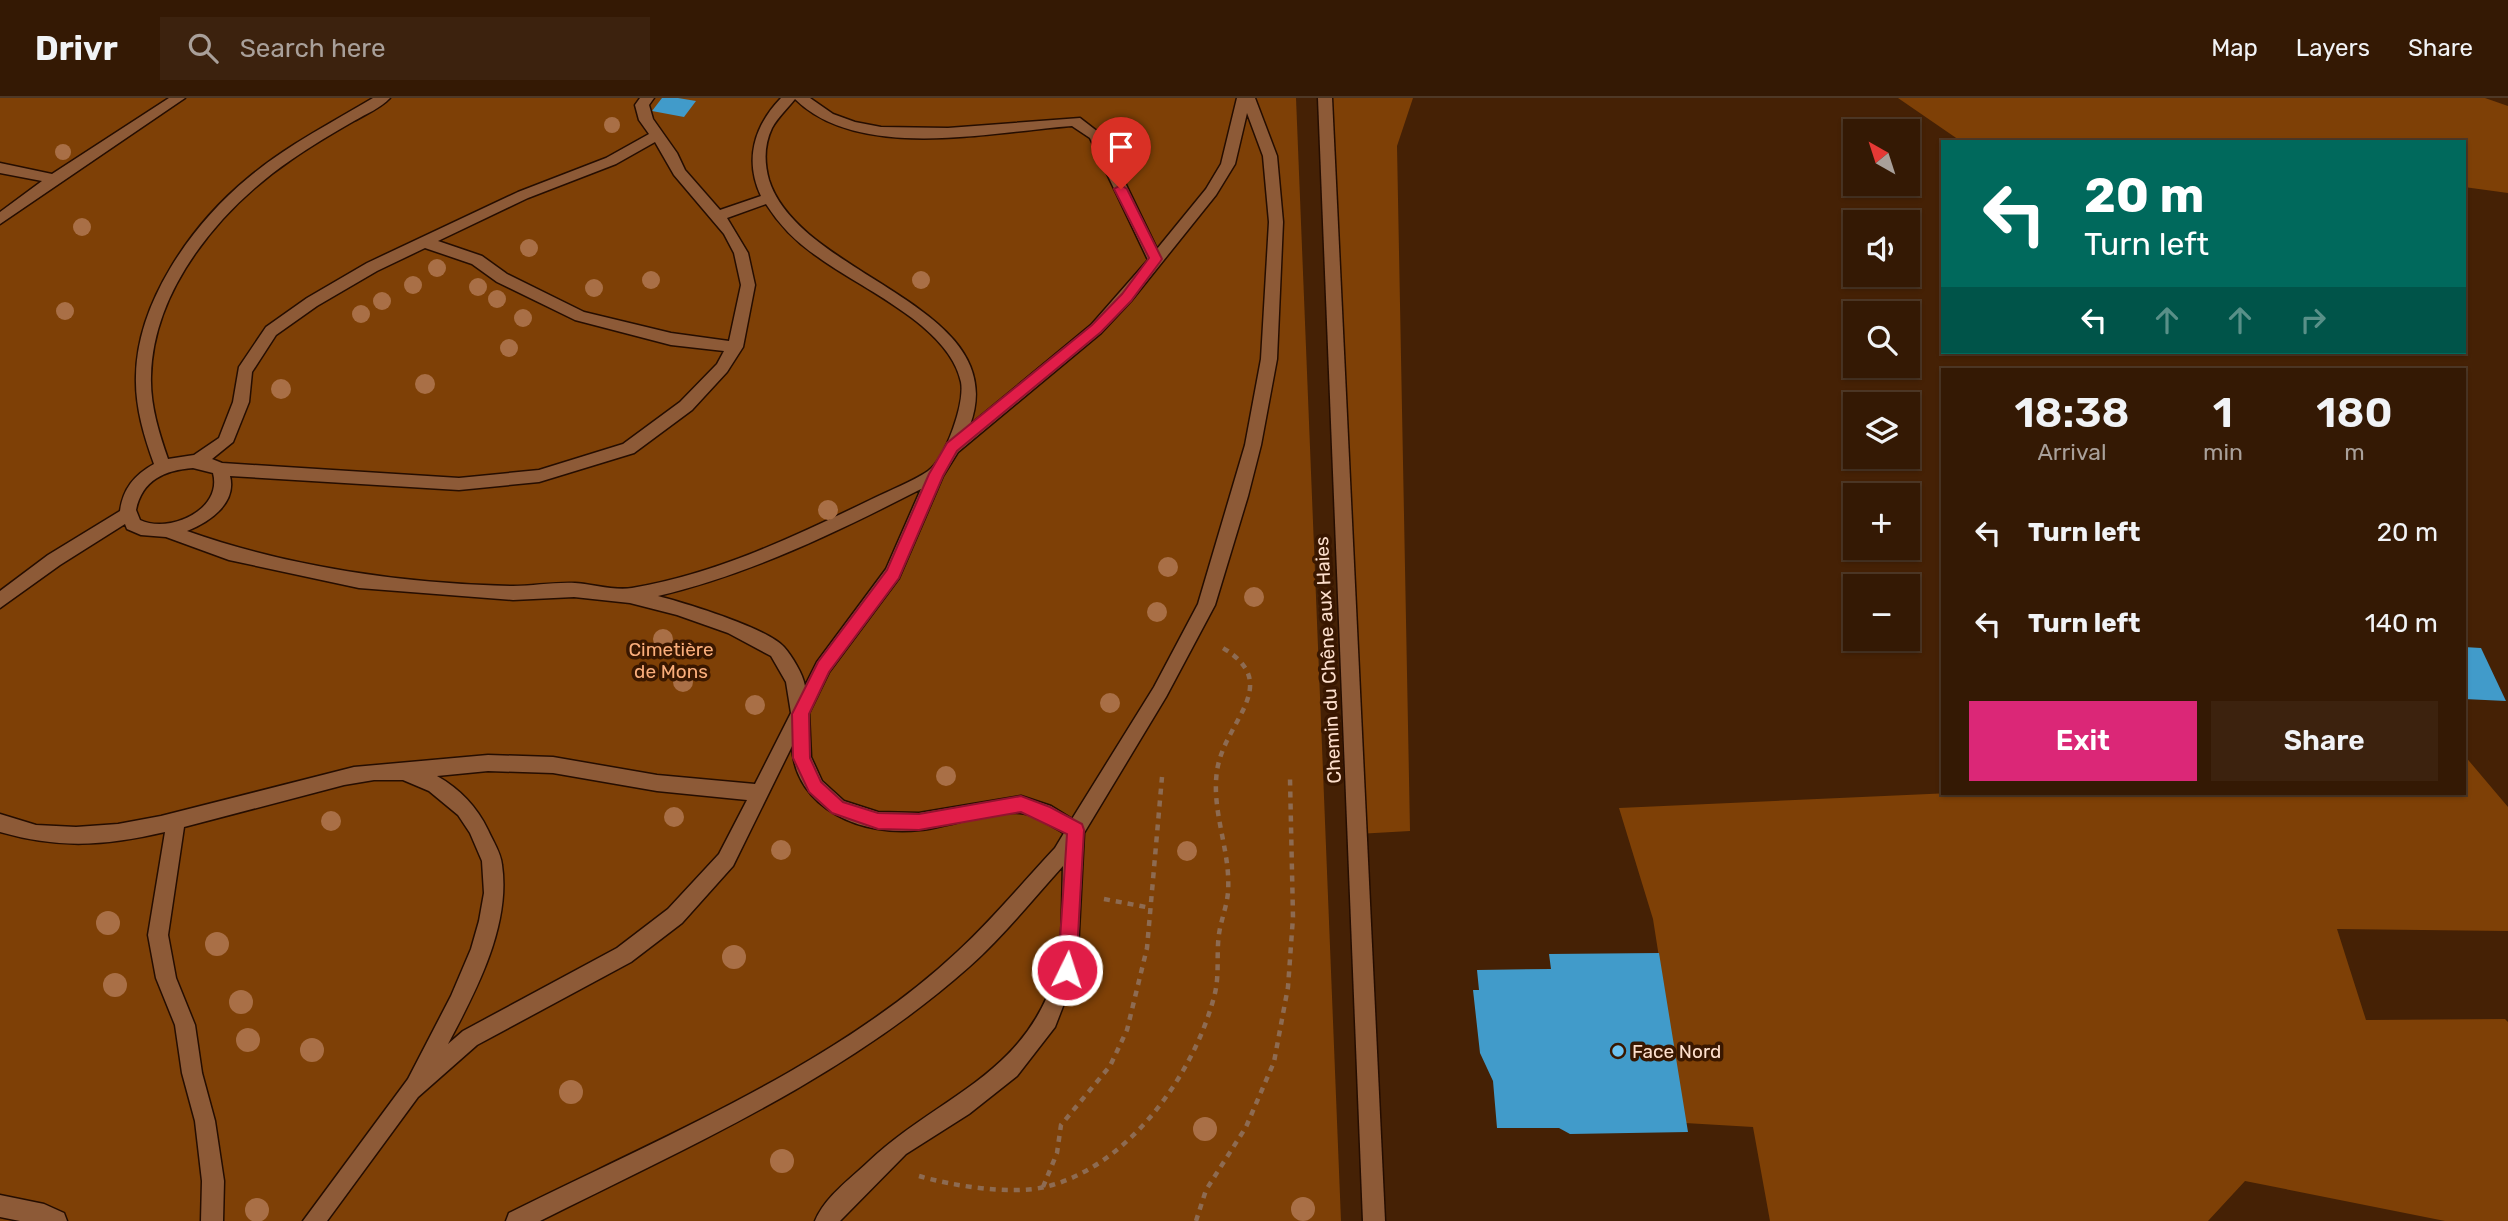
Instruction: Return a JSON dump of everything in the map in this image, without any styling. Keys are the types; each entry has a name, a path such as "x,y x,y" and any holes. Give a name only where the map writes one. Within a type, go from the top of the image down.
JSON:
{"street":[{"path":"0,219 54,179 178,98"},
{"path":"163,468 148,426 143,366 155,315 181,266 212,223 251,182 296,150 383,98"},
{"path":"220,469 224,486 216,505 193,522 168,531 147,531 133,523 128,514 129,500 140,483 163,468 183,461 199,460 220,469 459,484 539,476 628,449 686,406 722,368 736,347 748,285 741,253 730,231 679,172 646,120 642,105 647,98"},
{"path":"411,1090 470,1038 624,955 675,916 726,860 823,667 893,573 936,474 952,447 970,401 968,380 951,345 887,294 811,244 793,228 770,198 761,181 757,158 762,133 789,98"},
{"path":"801,98 829,117 853,126 897,132 950,132 1076,121 1094,135 1156,259"},
{"path":"952,447 1097,329 1126,297 1189,220 1228,164 1246,98"},
{"path":"517,1221 746,1106 833,1058 904,1008 964,959 1062,854 1191,637 1206,605 1240,496 1269,359 1276,222 1275,185 1270,156 1246,98"},
{"name":"Chemin du Chêne aux Haies","path":"1325,98 1374,1221"},
{"path":"199,460 225,442 240,402 244,371 271,331 312,302 372,267 523,195 611,161 658,135"},
{"path":"0,168 54,179"},
{"path":"718,216 770,198"},
{"path":"427,243 477,260 502,278 580,316 671,339 736,347"},
{"path":"629,596 683,584 759,557 936,474"},
{"path":"0,601 54,560 128,514"},
{"path":"168,531 229,553 359,581 513,593 574,590 629,596 678,608 734,628 777,651 794,680 800,714 802,758 815,787 838,808 878,821 919,822 1021,804 1044,812 1076,830"},
{"path":"0,823 58,837 121,831 176,821 289,788 360,774 488,763 553,765 657,783 761,793"},
{"path":"314,1221 411,1090 465,991 490,917 493,865 472,815 442,788 404,772"},
{"path":"176,821 158,934 166,978 185,1025 192,1073 205,1121 213,1181 212,1221"},
{"path":"826,1221 844,1199 899,1147 962,1107 1010,1069 1048,1020 1067,970 1076,830"},
{"path":"0,1206 44,1215 57,1221"}],"path":[{"path":"881,1165 939,1182 998,1188 1042,1188 1086,1174 1128,1143 1172,1088 1199,1038 1217,984 1219,934 1228,893 1215,779 1221,751 1240,716 1251,688 1252,674 1241,657 1191,637"},
{"path":"1042,1188 1056,1153 1061,1125 1110,1066 1127,1030 1147,948 1162,777"},
{"path":"1196,1221 1206,1189 1246,1126 1274,1062 1288,987 1293,917 1290,779"},
{"path":"1072,898 1118,900 1152,908"}],"green space":[{"name":"Cimetière de Mons","path":"0,98 1296,98 1341,1221 0,1221"},
{"path":"1325,98 1413,98 1397,146 1410,831 1357,834"},
{"path":"1898,98 2485,98 2508,106 2508,193 2466,187 2466,140 1959,140"},
{"path":"2466,757 2508,807 2508,931 2337,929 2366,1020 2505,1019 2508,1022 2508,1221 2445,1221 2245,1181 2208,1221 1770,1221 1753,1127 1685,1123 1653,919 1619,808 1941,793 2466,795"}],"building":[{"path":"662,98 696,101 684,117 652,111"},
{"path":"2466,647 2481,648 2506,701 2466,699"},
{"name":"Face Nord","path":"1659,953 1688,1132 1570,1134 1559,1128 1497,1128 1493,1081 1480,1053 1473,990 1479,990 1477,970 1551,969 1549,954"}],"place":[{"name":"Face Nord","path":"1618,1051"}],"route":[{"path":"1067,970 1076,830 1044,812 1021,804 919,822 878,821 838,808 815,787 802,758 800,714 823,667 893,573 936,474 952,447 1097,329 1156,259 1121,189"}]}
